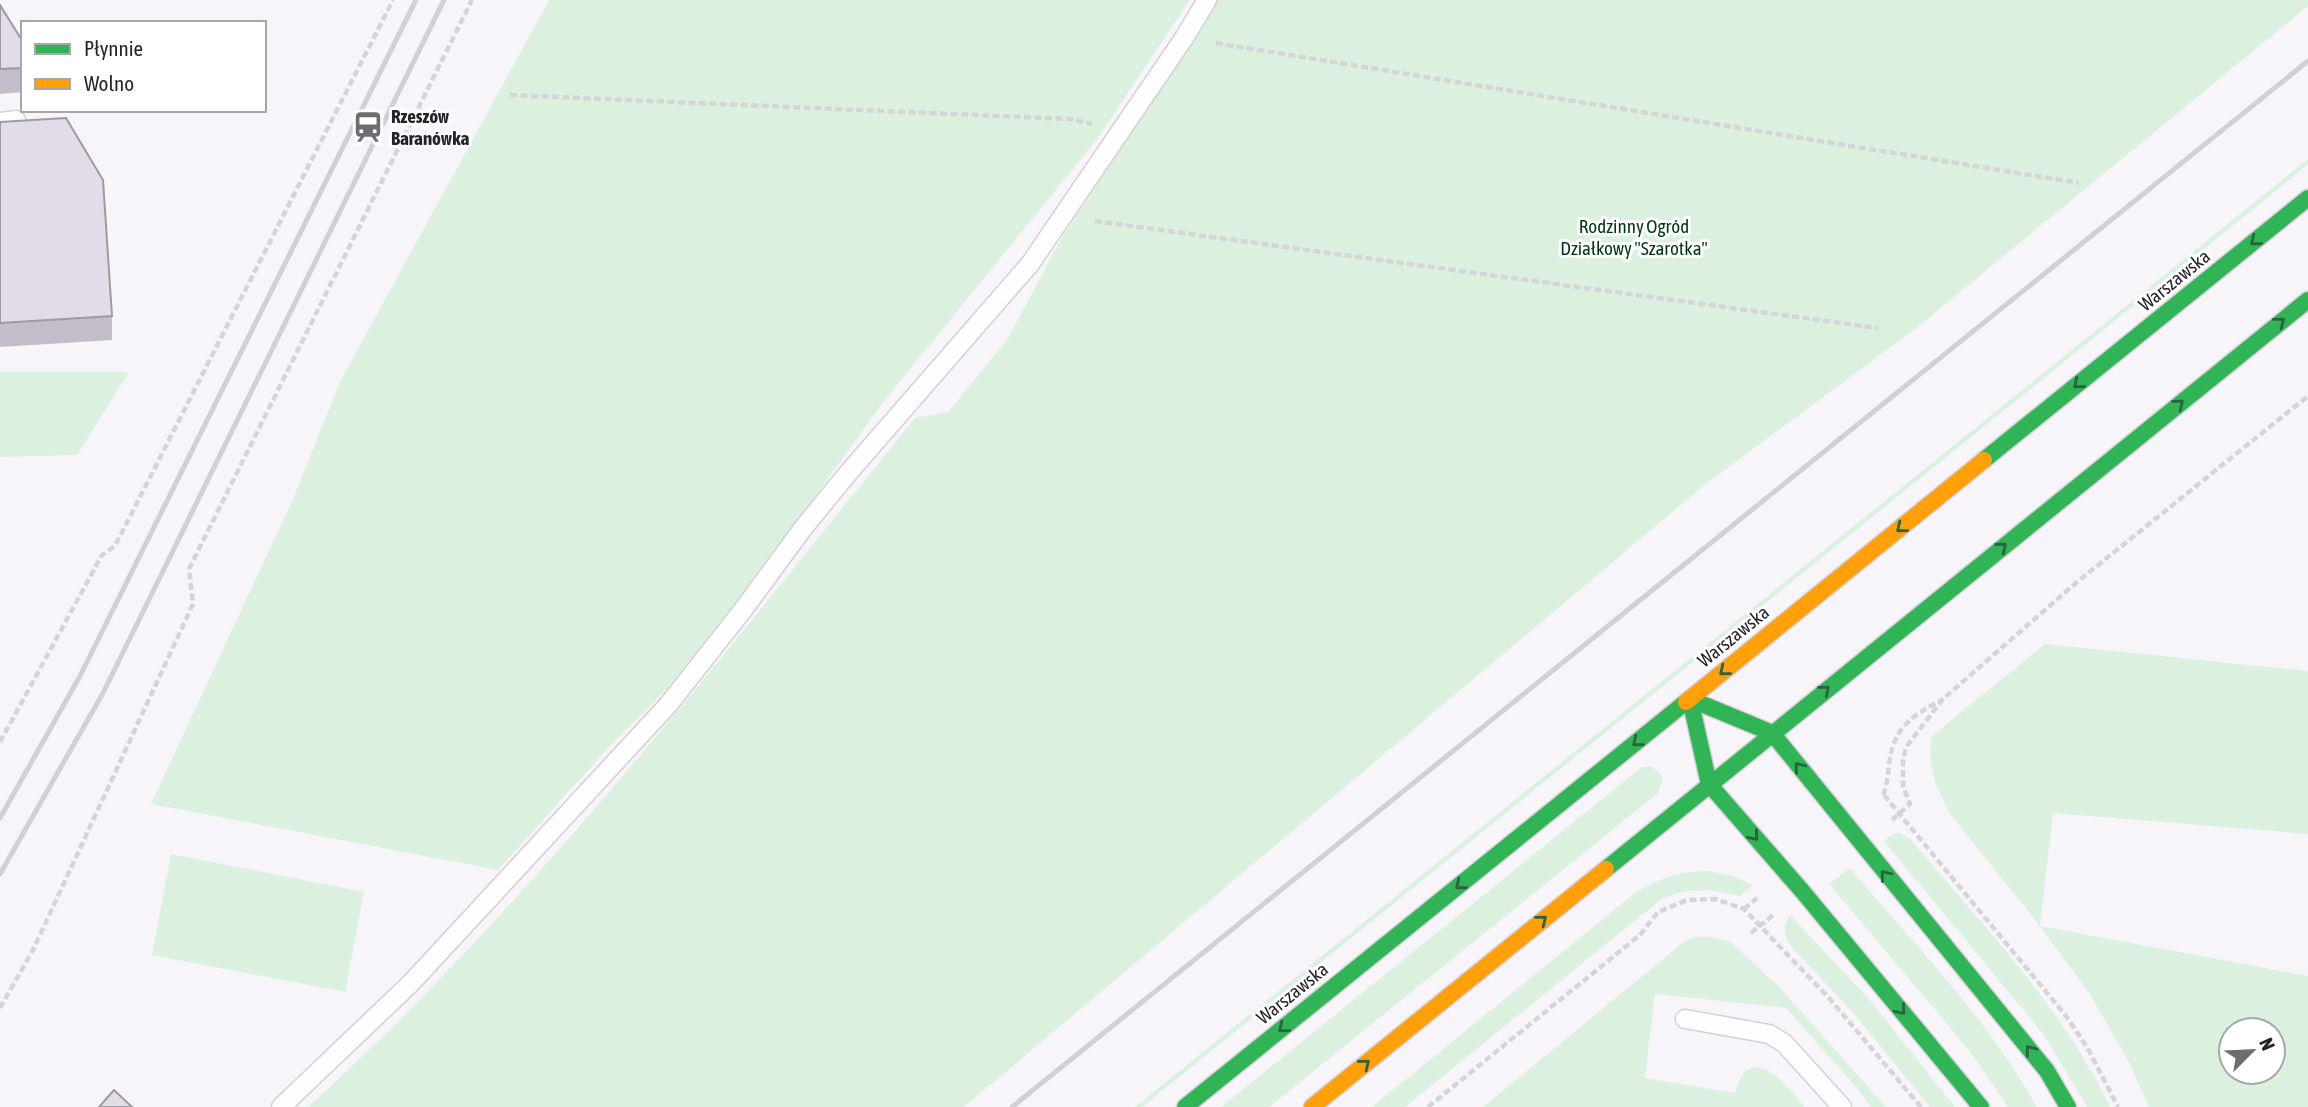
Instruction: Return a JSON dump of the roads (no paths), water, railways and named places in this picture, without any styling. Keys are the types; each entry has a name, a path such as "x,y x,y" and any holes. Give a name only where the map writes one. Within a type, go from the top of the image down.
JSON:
{"main road":[{"name":"Warszawska","path":"1185,1107 2308,198"},
{"path":"1312,1107 2308,300"},
{"path":"1690,699 1772,733 2047,1071 2068,1107"},
{"path":"1690,699 1709,784 1981,1107"}],"lane":[{"path":"281,1107 411,983 668,705 858,461 1030,264 1207,0"},
{"path":"1685,1019 1769,1034 1784,1042 1842,1107"}],"railway":[{"path":"0,818 80,676 416,0"},
{"path":"0,874 103,693 444,0"},
{"path":"1012,1107 2308,61"}],"place":[{"name":"Rzeszów Baranówka","path":"368,127"}],"park label":[{"name":"Rodzinny Ogród Działkowy \"Szarotka\"","path":"1634,237"}]}
